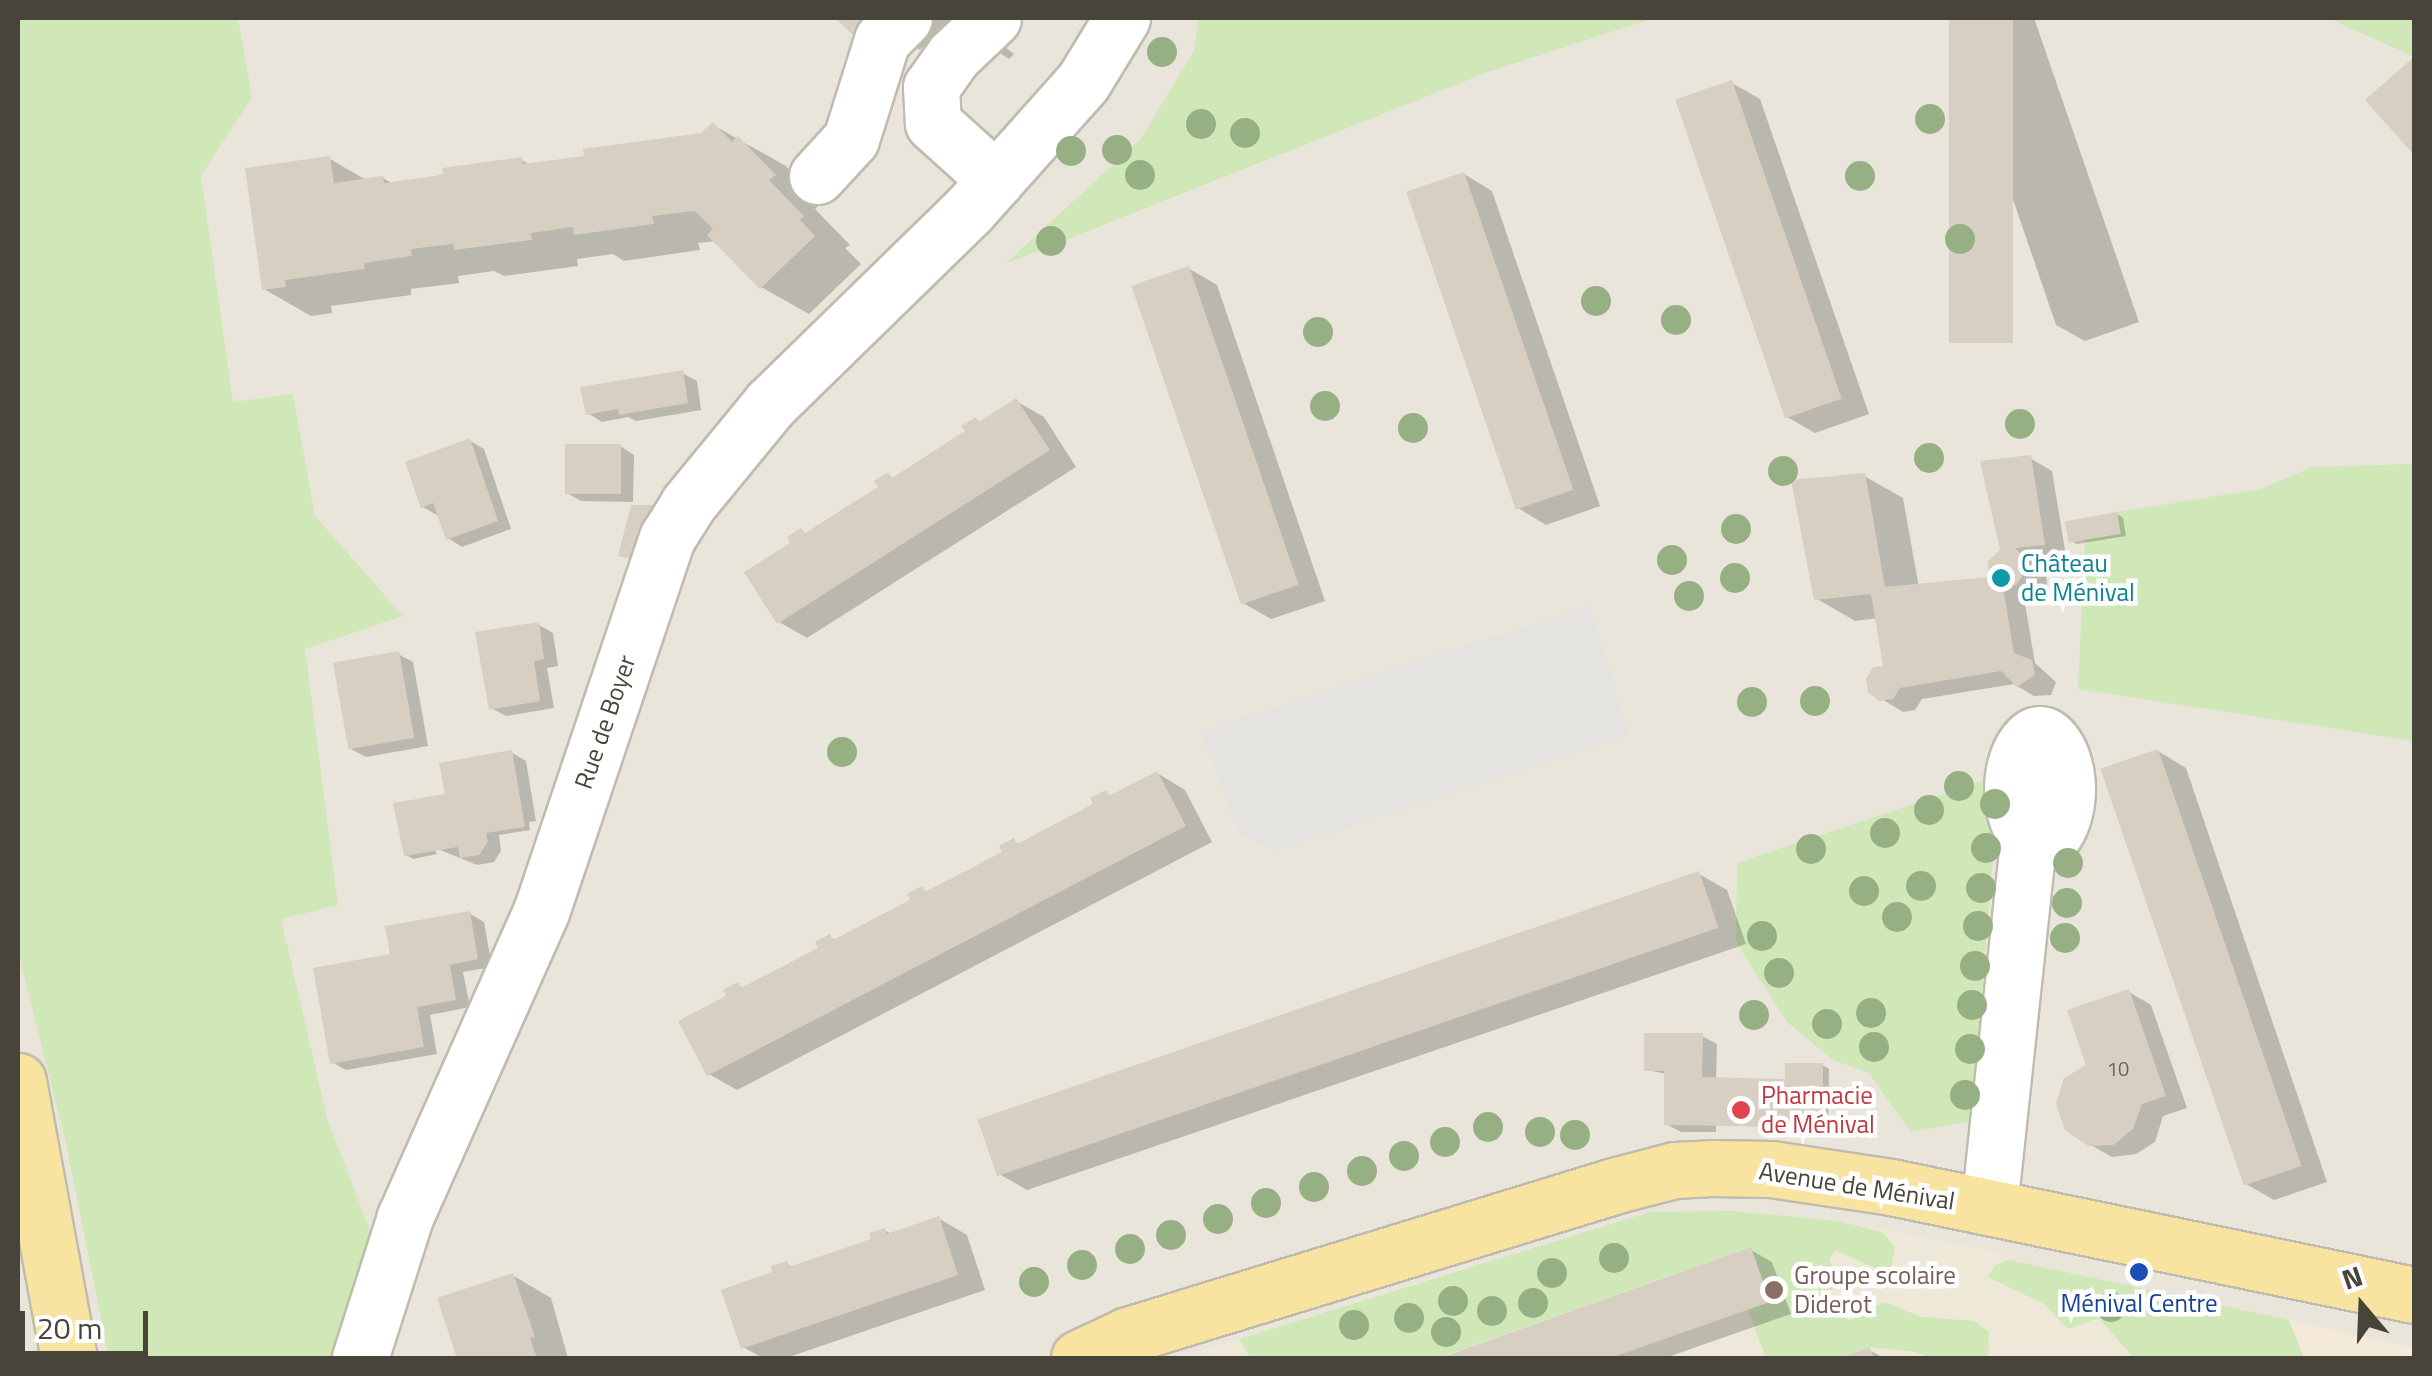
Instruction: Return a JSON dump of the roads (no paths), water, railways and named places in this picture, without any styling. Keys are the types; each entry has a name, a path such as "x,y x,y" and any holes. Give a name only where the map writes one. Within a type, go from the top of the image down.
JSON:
{"main road":[{"path":"18,1081 69,1358"},
{"name":"Avenue de Ménival","path":"1079,1358 1128,1335 1676,1170 1771,1169 1859,1181 2414,1296"}],"street":[{"path":"817,176 851,139 882,40 904,18"},
{"path":"993,18 953,56 931,87 934,123 996,180"},
{"name":"Rue de Boyer","path":"360,1358 406,1217 541,912 667,538 688,504 770,404 996,180 1083,82 1122,18"},
{"path":"1990,1207 2034,782"}],"place":[{"name":"Château de Ménival","path":"2001,578"},
{"name":"Pharmacie de Ménival","path":"1741,1110"},
{"name":"Ménival Centre","path":"2139,1272"},
{"name":"Groupe scolaire Diderot","path":"1774,1290"}]}
